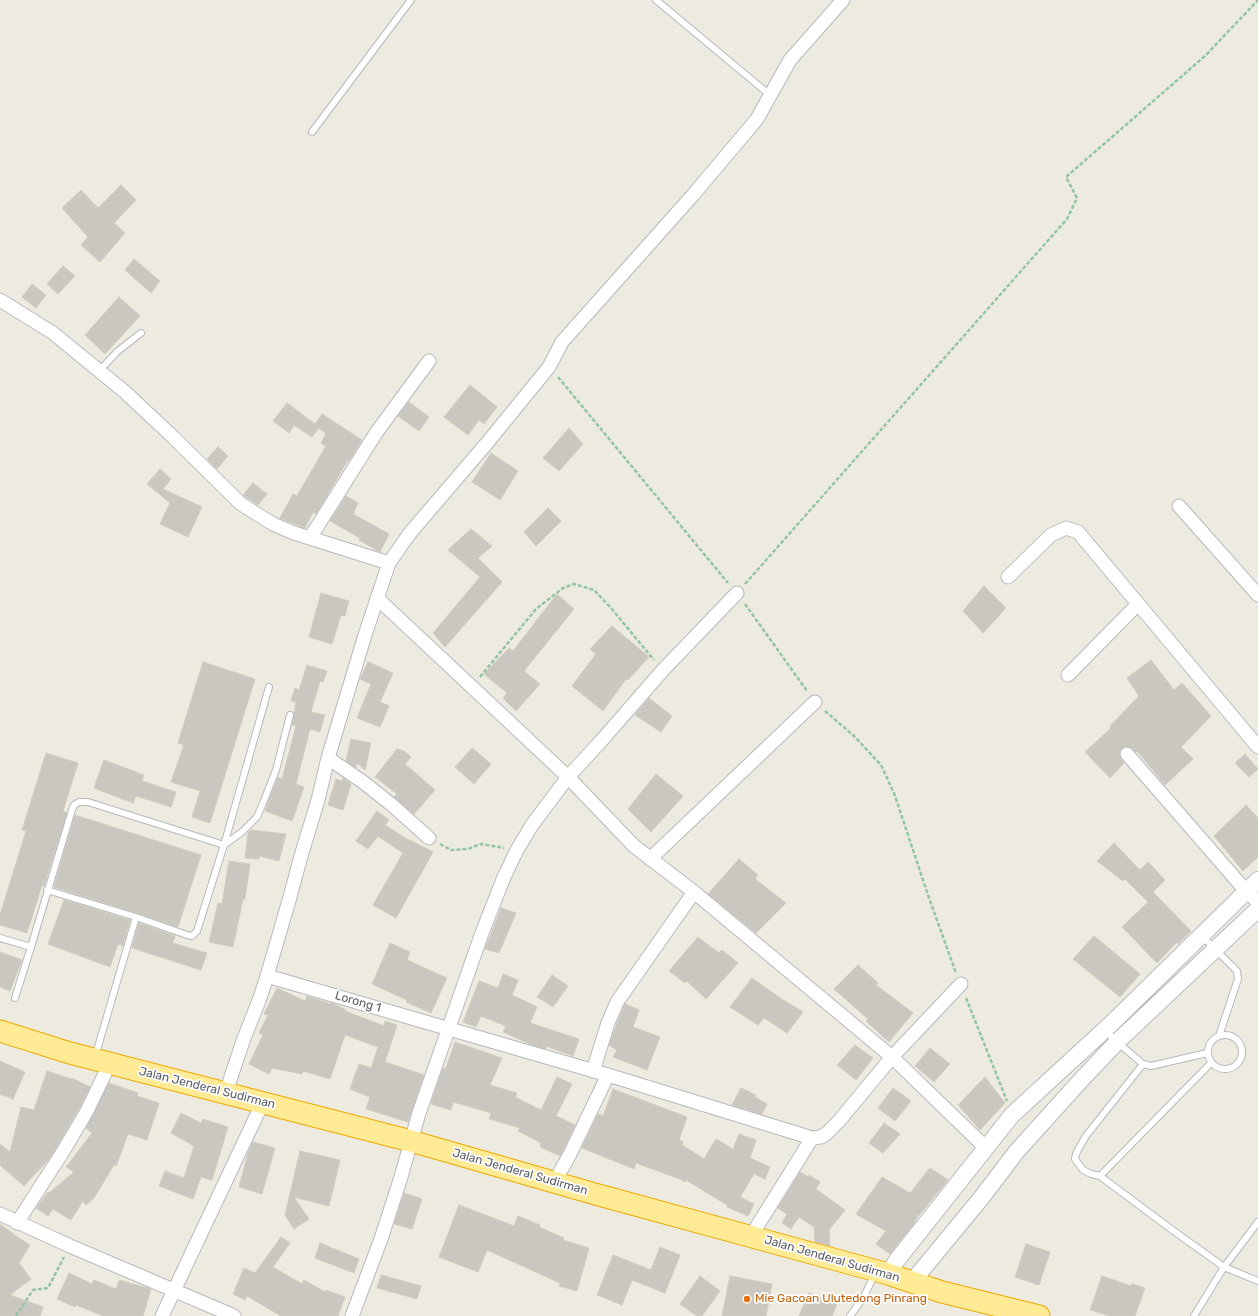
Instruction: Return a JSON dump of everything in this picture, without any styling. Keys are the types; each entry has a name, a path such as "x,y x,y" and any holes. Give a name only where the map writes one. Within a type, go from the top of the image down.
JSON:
{"highway":[{"name":"Jalan Jenderal Sudirman","path":"0,1030 47,1046 411,1141 556,1183 882,1272 942,1292 1039,1316"}],"street":[{"path":"226,1092 267,976 318,800 328,758 376,598 389,563 410,533 487,443 549,367 562,342 693,195 757,119 790,60 843,0"},
{"path":"0,300 53,333 130,397 241,504 273,524 310,538 389,563"},
{"path":"310,538 376,433 429,361"},
{"path":"1179,506 1258,595"},
{"path":"1008,577 1051,535 1066,528 1078,532 1258,748"},
{"path":"352,1316 381,1239 401,1177 419,1113 482,933 504,877 517,850 532,825 568,777 663,670 737,593"},
{"path":"376,598 568,777 634,846 694,892 892,1057 986,1148"},
{"path":"1068,675 1138,604"},
{"path":"650,859 815,702"},
{"path":"1127,754 1246,891 1258,902"},
{"path":"328,758 363,782 392,805 429,838"},
{"path":"882,1272 897,1260 1012,1114 1104,1029 1258,880"},
{"path":"593,1071 608,1023 617,1002 694,892"},
{"path":"912,1282 982,1197 1017,1151 1117,1042 1258,909"},
{"name":"Lorong 1","path":"267,976 608,1075 812,1138"},
{"path":"751,1236 812,1138 821,1137 839,1121 892,1057 961,984"},
{"path":"17,1223 87,1111 102,1061"},
{"path":"556,1183 608,1075"},
{"path":"162,1316 263,1102"},
{"path":"0,1214 17,1223 234,1316"}],"lane":[{"path":"312,132 411,0"},
{"path":"656,0 770,95"},
{"path":"99,371 118,351 141,333"},
{"path":"47,890 136,917 186,935 192,936 198,931 269,687"},
{"path":"224,845 242,832 256,817 264,803 276,770 290,714"},
{"path":"15,998 74,805 79,802 88,802 224,845"},
{"path":"102,1061 136,917"},
{"path":"1201,935 1237,971 1238,979 1219,1036"},
{"path":"0,938 31,947"},
{"path":"1104,1029 1143,1064 1151,1066 1207,1053"},
{"path":"1230,1035 1239,1041 1243,1052 1240,1062 1231,1069 1220,1070 1211,1063 1207,1053 1210,1042 1219,1036 1230,1035"},
{"path":"1100,1176 1211,1063"},
{"path":"1143,1064 1086,1136 1076,1154 1075,1159 1084,1170 1091,1174 1100,1176 1224,1267 1258,1281"},
{"path":"1194,1316 1224,1267 1258,1222"},
{"path":"850,1316 882,1272"}],"path":[{"path":"737,593 1067,219 1077,198 1066,177 1204,56 1258,0"},
{"path":"472,686 536,609 563,588 574,584 594,590 663,670"},
{"path":"429,838 451,850 468,849 481,844 517,850"},
{"path":"16,1316 33,1290 48,1288 70,1246"}],"building":[{"path":"121,185 136,200 114,223 125,233 100,262 81,245 88,237 62,208 81,190 98,208"},
{"path":"134,259 160,281 151,293 125,270"},
{"path":"63,266 75,276 58,294 47,284"},
{"path":"32,284 46,295 36,308 22,297"},
{"path":"119,297 140,316 105,354 85,335"},
{"path":"470,385 497,407 484,424 479,420 468,435 444,417"},
{"path":"409,402 429,417 419,431 398,416"},
{"path":"287,403 315,424 322,414 362,440 349,461 348,460 316,514 313,512 305,528 280,518 293,494 297,496 326,446 321,443 326,434 319,428 312,437 294,425 289,433 273,421"},
{"path":"569,428 583,444 559,471 543,458"},
{"path":"218,447 228,456 217,469 207,459"},
{"path":"491,453 518,471 500,500 472,482"},
{"path":"160,469 171,479 163,489 202,507 188,537 160,524 170,503 147,484"},
{"path":"253,483 267,494 258,505 243,495"},
{"path":"346,496 358,503 353,514 389,534 380,552 359,540 360,538 330,521"},
{"path":"548,508 561,521 536,546 524,532"},
{"path":"471,529 492,546 478,558 502,582 445,647 433,633 480,577 448,550"},
{"path":"984,586 1006,608 983,633 963,611"},
{"path":"321,593 349,601 345,616 341,615 332,644 309,637"},
{"path":"557,594 574,609 524,671 540,684 516,711 503,698 507,693 484,674 509,648 513,651"},
{"path":"612,626 649,657 628,680 626,679 603,711 572,686 596,654 590,649"},
{"path":"1151,660 1174,690 1182,683 1211,716 1181,747 1193,759 1165,785 1137,751 1136,752 1130,747 1125,746 1120,751 1119,756 1124,763 1110,778 1085,752 1111,728 1110,726 1139,696 1127,678"},
{"path":"203,662 255,679 210,823 192,817 200,791 171,782 184,745 178,743"},
{"path":"368,662 393,673 380,702 389,706 380,727 357,718 371,684 360,679"},
{"path":"307,665 327,671 323,682 320,681 311,712 325,715 320,732 310,729 296,784 304,787 292,821 265,811 278,777 282,779 296,726 292,725 296,702 291,701 295,688 299,690"},
{"path":"649,698 672,716 661,732 635,715"},
{"path":"351,739 371,743 365,770 357,763 356,768 346,761"},
{"path":"472,748 491,764 474,784 455,767"},
{"path":"397,749 404,751 411,757 405,764 435,790 414,814 394,797 397,794 375,777"},
{"path":"46,753 78,763 63,811 67,813 44,886 42,885 27,933 0,925 0,915 26,831 22,830"},
{"path":"1245,754 1258,769 1249,777 1235,763"},
{"path":"104,760 144,775 142,781 176,792 171,807 136,796 133,803 94,788"},
{"path":"656,774 683,796 651,832 628,809"},
{"path":"343,778 351,784 343,810 328,805 336,779 342,781"},
{"path":"1246,805 1258,818 1258,857 1243,871 1214,836"},
{"path":"377,811 389,820 385,825 410,841 433,852 396,918 373,905 403,853 378,836 368,849 356,841"},
{"path":"75,815 201,855 178,927 54,887"},
{"path":"251,830 286,834 279,861 259,856 259,859 245,858 248,833"},
{"path":"1114,843 1140,870 1148,862 1165,880 1153,892 1191,931 1178,944 1177,942 1157,963 1122,927 1148,902 1125,879 1123,881 1097,861"},
{"path":"739,859 758,875 755,879 786,903 756,933 708,894"},
{"path":"229,861 250,864 245,899 243,899 233,947 209,942 218,903 222,904"},
{"path":"64,900 130,920 123,946 118,944 110,967 48,944"},
{"path":"501,908 516,913 499,953 485,949"},
{"path":"139,923 175,936 173,943 207,953 201,970 132,948"},
{"path":"1094,936 1140,974 1120,997 1073,959"},
{"path":"698,937 719,953 722,950 738,963 706,999 687,981 685,983 669,971"},
{"path":"390,943 410,952 407,960 447,978 431,1013 372,984"},
{"path":"0,952 22,960 10,991 0,987"},
{"path":"858,965 878,983 876,985 913,1013 889,1042 866,1021 868,1019 834,989"},
{"path":"503,974 518,980 512,995 537,1007 530,1023 579,1039 573,1056 546,1046 546,1049 530,1044 503,1032 506,1026 481,1016 476,1027 463,1022 479,981 498,988"},
{"path":"552,975 568,986 553,1007 537,997"},
{"path":"752,978 803,1012 787,1033 764,1018 758,1025 730,1007"},
{"path":"277,988 305,1001 307,996 331,1004 332,1003 346,1010 345,1011 384,1026 385,1021 397,1025 385,1062 424,1075 408,1122 366,1109 370,1097 350,1089 359,1064 371,1068 378,1047 345,1035 330,1079 303,1071 302,1074 272,1068 269,1074 249,1064 263,1035 259,1033 268,1015 264,1014"},
{"path":"625,1004 639,1010 633,1027 660,1037 647,1070 613,1057 617,1050 609,1045"},
{"path":"455,1042 502,1058 490,1085 517,1093 515,1097 541,1110 557,1077 572,1084 556,1116 575,1125 560,1156 540,1147 541,1143 518,1131 520,1128 489,1119 491,1113 453,1102 451,1110 431,1104 443,1068 446,1068"},
{"path":"855,1045 873,1058 856,1080 837,1065"},
{"path":"930,1048 950,1064 934,1082 915,1066"},
{"path":"0,1061 25,1072 13,1099 0,1094"},
{"path":"47,1071 71,1079 72,1078 90,1087 50,1158 24,1186 0,1165 0,1144 10,1152 21,1107 34,1110"},
{"path":"985,1077 1005,1103 980,1130 958,1105"},
{"path":"109,1083 138,1093 137,1096 159,1103 147,1140 128,1134 116,1166 114,1165 94,1198 86,1205 83,1201 71,1220 53,1209 48,1216 36,1208 48,1192 49,1193 74,1172 66,1167 92,1133 86,1128"},
{"path":"741,1088 756,1095 755,1097 767,1104 762,1114 732,1105"},
{"path":"893,1088 911,1101 895,1121 878,1108"},
{"path":"613,1089 687,1117 679,1140 683,1142 682,1145 704,1159 716,1139 733,1149 739,1134 756,1140 750,1158 770,1167 765,1179 754,1174 740,1197 754,1204 748,1216 727,1207 727,1205 686,1180 685,1182 636,1163 634,1169 582,1148 598,1114 603,1116"},
{"path":"181,1113 201,1123 203,1119 228,1127 212,1180 201,1177 193,1199 159,1186 165,1171 184,1178 194,1146 171,1133"},
{"path":"884,1123 900,1134 883,1153 869,1143"},
{"path":"253,1142 275,1148 262,1194 239,1187 248,1153"},
{"path":"300,1151 340,1160 329,1206 294,1197 309,1219 294,1229 285,1215"},
{"path":"930,1168 948,1180 915,1220 916,1221 890,1254 876,1244 886,1231 856,1214 882,1177 910,1193"},
{"path":"800,1172 808,1177 809,1175 820,1182 816,1189 845,1210 829,1230 830,1246 815,1242 814,1227 799,1217 791,1229 782,1223 787,1214 778,1208"},
{"path":"404,1193 422,1199 412,1229 394,1224"},
{"path":"459,1205 514,1226 518,1216 540,1225 539,1227 564,1238 563,1240 589,1248 577,1291 559,1286 560,1283 487,1250 478,1272 439,1257"},
{"path":"0,1224 30,1245 19,1263 31,1279 10,1295 43,1307 40,1316 0,1316"},
{"path":"281,1237 290,1243 273,1267 302,1284 304,1280 325,1292 326,1290 345,1297 338,1316 281,1316 247,1296 245,1300 233,1294 244,1268 255,1273"},
{"path":"320,1243 359,1259 354,1273 315,1258"},
{"path":"1026,1244 1050,1252 1039,1285 1015,1277"},
{"path":"660,1247 680,1255 665,1293 632,1280 622,1305 597,1295 613,1255 651,1270"},
{"path":"69,1273 92,1284 94,1280 116,1289 119,1280 151,1289 143,1316 104,1316 76,1305 75,1307 57,1299"},
{"path":"381,1275 421,1286 417,1299 377,1288"},
{"path":"700,1276 720,1291 702,1316 697,1316 680,1304"},
{"path":"730,1276 772,1284 766,1316 722,1316"},
{"path":"1102,1276 1131,1286 1132,1284 1145,1288 1135,1316 1110,1316 1090,1310"},
{"path":"809,1293 837,1304 832,1316 799,1316"}],"place":[{"name":"Mie Gacoan Ulutedong Pinrang","path":"747,1299"}]}
